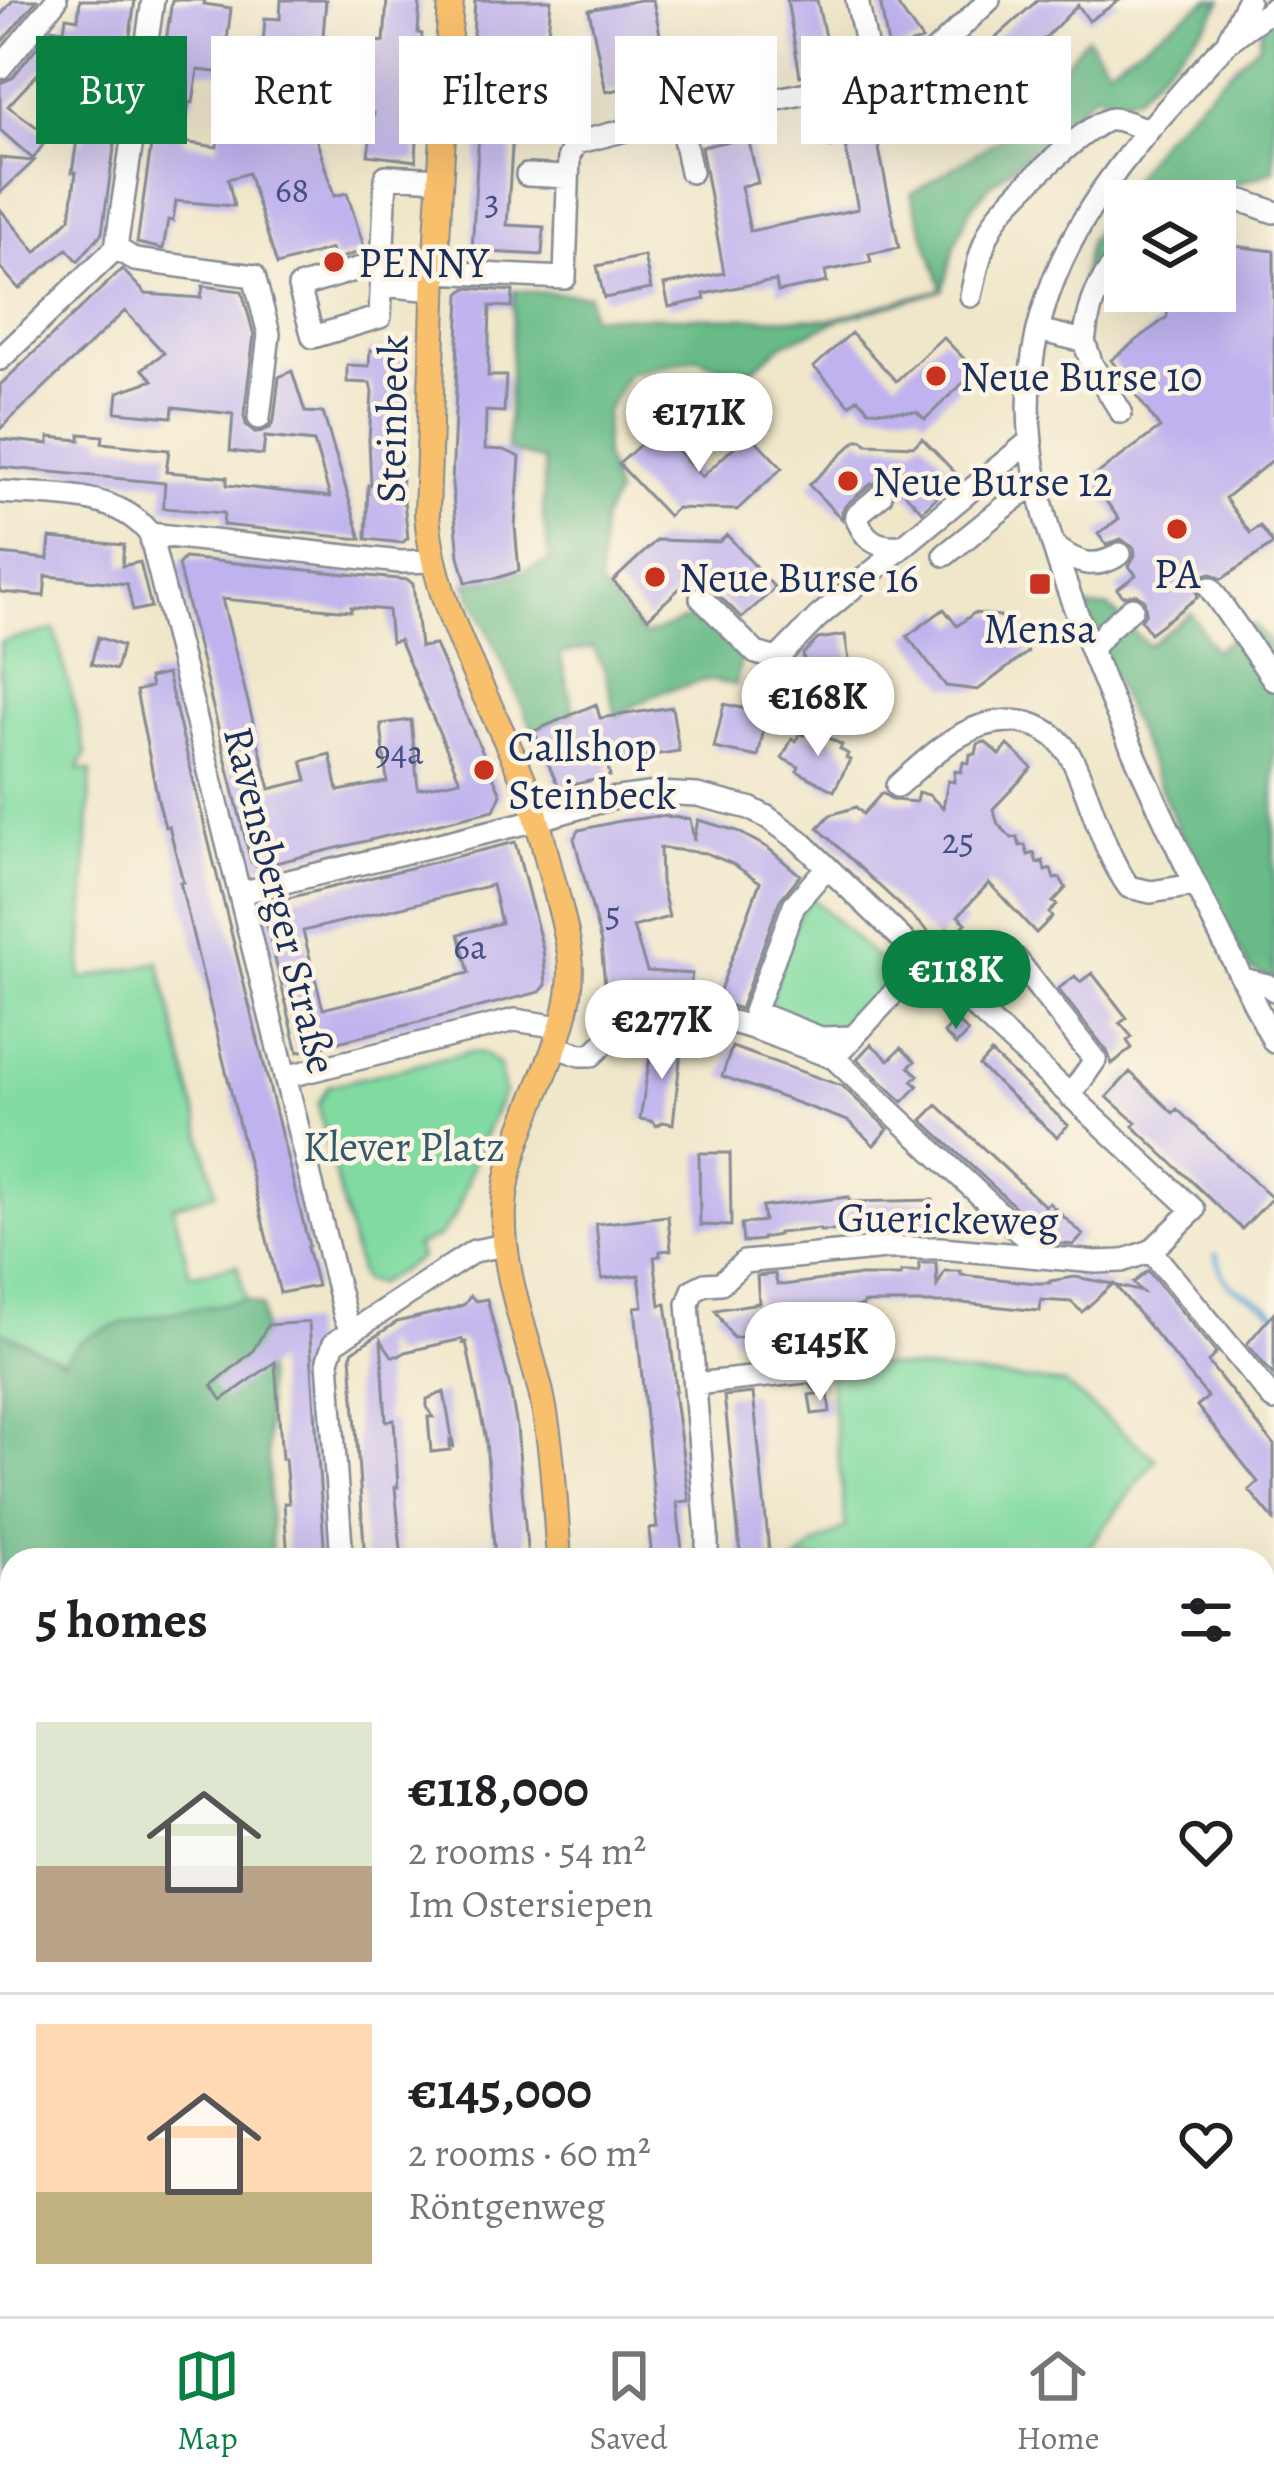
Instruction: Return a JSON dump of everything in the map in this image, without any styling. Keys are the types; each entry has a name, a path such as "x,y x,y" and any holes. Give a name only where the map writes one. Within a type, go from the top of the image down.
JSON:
{"main road":[{"name":"Steinbeck","path":"451,0 434,281 427,514 433,561 462,644 537,820 571,961 570,1000 518,1137 504,1208 505,1245 542,1399 558,1548"}],"street":[{"path":"0,68 56,0"},
{"path":"0,358 116,248 153,0"},
{"path":"857,0 864,36"},
{"path":"951,36 988,0"},
{"path":"1226,44 1248,0"},
{"path":"1274,8 1226,44 1148,130 1070,238 1038,331 1030,385 1036,481 1091,650 1194,885 1274,1042"},
{"path":"971,296 981,249 1000,214 1034,178 1096,123 1112,119 1148,130"},
{"path":"382,285 565,278 569,156 576,143 615,134"},
{"path":"684,144 691,172"},
{"path":"527,175 568,177"},
{"path":"383,261 299,286 314,337 380,317 382,285 383,261 386,176 440,179"},
{"path":"1236,202 1274,212"},
{"path":"116,248 135,260 254,276 269,334 259,418"},
{"path":"1104,277 1090,304 1084,341 1092,365 1121,412"},
{"path":"1038,331 1084,341"},
{"path":"701,598 756,653 777,658 818,617 1031,440"},
{"path":"945,554 1036,481"},
{"path":"0,492 115,506 150,534 400,562 433,561"},
{"path":"880,495 856,516 860,526 884,548 901,546"},
{"name":"Ravensberger Straße","path":"150,534 351,1330"},
{"path":"1053,544 1075,563 1105,563 1120,554"},
{"path":"1210,588 1274,680"},
{"path":"1091,650 1132,608"},
{"path":"897,786 956,738 1010,720 1028,722 1059,741 1072,759 1116,869 1130,887 1151,892 1194,885"},
{"path":"240,893 610,799 657,793 697,795 749,808 800,840 1193,1210 1151,1251 1274,1400"},
{"path":"827,867 794,905 754,1012 821,1038 853,1037"},
{"path":"1016,958 1095,1060 1070,1096"},
{"path":"834,1058 924,960"},
{"path":"1242,979 1274,990"},
{"path":"285,1077 515,1021 557,1037 580,1054 592,1055 609,1037 646,1019 670,1014 721,1018 834,1058 1026,1238 1035,1256"},
{"path":"341,1548 328,1360 334,1343 474,1251 505,1245"},
{"name":"Guerickeweg","path":"695,1384 688,1304 693,1290 721,1283 744,1262 886,1248 941,1248 1096,1262 1122,1261 1151,1251"},
{"path":"707,1548 695,1384 814,1371 822,1381"}],"green space":[{"path":"1208,0 1222,0 1209,21 1135,97 1109,101 1096,92 1071,116 1071,56 1087,37 1108,67"},
{"path":"1266,0 1274,0 1274,171 1236,184 1236,180 1131,180 1160,139 1259,43"},
{"path":"991,144 1039,144 988,187 969,211 943,290 842,319 783,344 752,370 734,372 698,358 628,373 606,412 604,455 616,495 602,520 599,585 644,636 698,615 742,654 736,685 707,680 661,692 616,716 605,671 593,647 560,654 574,713 534,732 466,583 498,580 550,561 543,518 544,461 507,450 514,291 589,295 590,316 832,319 942,289 911,194"},
{"path":"1104,219 1104,256 1081,284 1089,241"},
{"path":"1109,607 1148,646 1191,613 1214,650 1253,625 1274,649 1274,980 1249,968 1195,868 1083,608"},
{"path":"55,630 86,754 78,769 91,771 81,979 159,962 216,1193 173,1206 190,1275 237,1265 246,1300 150,1317 80,1342 63,1361 0,1331 0,642"},
{"path":"812,898 898,979 854,1026 823,1032 771,1012 767,1005 799,914"},
{"name":"Klever Platz","path":"470,1052 483,1053 499,1065 504,1092 456,1214 439,1237 416,1246 420,1258 378,1284 363,1282 318,1105 328,1086"},
{"path":"246,1300 262,1306 272,1548 0,1548 0,1331 63,1361 99,1332 162,1314"},
{"path":"879,1365 1064,1384 1156,1459 1088,1548 812,1548 846,1527 829,1371"}],"building":[{"path":"13,0 37,0 0,44 0,16"},
{"path":"80,0 135,0 130,36 46,36 52,28 64,30 66,17 78,19"},
{"path":"172,0 205,0 204,4 231,8 228,36 211,36 211,72 198,70 187,115 187,36 167,36"},
{"path":"281,0 326,0 323,36 264,36 265,18 280,19"},
{"path":"387,0 420,0 418,33 422,36 399,36 399,144 417,144 416,161 368,155 370,144 375,144 375,41 384,42"},
{"path":"475,0 551,0 548,36 473,36"},
{"path":"653,0 660,36 615,36 615,90 606,92 589,10"},
{"path":"787,0 817,0 825,36 801,36 800,76"},
{"path":"880,0 894,0 919,36 886,36"},
{"path":"1038,0 1120,0 1089,21 1078,5 1047,36 998,36"},
{"path":"36,48 36,76 8,106 36,126 36,144 43,144 33,159 0,130 0,83 12,78"},
{"path":"76,144 115,144 102,233 78,261 67,249 19,289 0,267 0,209 36,252 70,218 76,172 72,172"},
{"path":"151,144 318,144 334,196 347,193 365,250 335,260 331,249 277,265 248,173 228,179 234,206 176,201 163,249 137,243"},
{"path":"478,144 512,144 507,225 544,227 542,255 472,251"},
{"path":"750,144 758,183 741,186 750,231 858,209 845,145 878,144 899,248 869,254 871,262 825,271 827,282 778,292 776,281 748,285 669,307 664,285 724,273 701,147"},
{"path":"0,158 34,161 0,193"},
{"path":"1236,246 1274,251 1274,459 1225,498 1250,533 1260,526 1273,544 1222,579 1210,573 1201,576 1195,588 1198,597 1150,633 1141,620 1146,612 1144,599 1136,594 1123,596 1117,589 1136,575 1129,566 1134,548 1121,539 1106,545 1098,534 1119,519 1090,479 1160,428 1111,360 1167,312 1236,312"},
{"path":"644,256 651,289 604,298 597,266"},
{"path":"122,269 146,294 201,298 203,286 242,291 254,335 246,425 256,433 270,428 279,377 292,371 305,412 323,413 361,539 223,525 224,513 163,508 165,483 0,467 0,439 49,444 49,437 103,436 102,443 169,450 166,472 227,477 227,485 330,497 314,442 265,437 263,455 230,451 233,414 173,407 172,417 116,412 118,392 153,380 142,369 164,353 125,311 0,429 0,385"},
{"path":"466,288 513,291 512,307 490,306 488,376 506,376 504,412 486,411 485,449 520,457 515,527 519,571 466,582 452,485 460,294"},
{"name":"Neue Burse 10","path":"851,333 896,381 943,337 976,371 925,419 917,412 869,410 858,398 850,405 814,367"},
{"path":"370,350 406,351 401,502 408,538 402,543 366,539 372,392 370,383 347,382 347,365 369,366"},
{"path":"657,429 702,477 749,433 782,468 737,510 677,508 668,516 619,464"},
{"name":"Neue Burse 12","path":"922,438 959,477 922,511 889,476 846,505 842,519 809,485 857,440 914,446"},
{"name":"Neue Burse 16","path":"727,535 775,588 742,618 696,573 648,618 613,581 657,540 719,542"},
{"path":"50,538 124,545 122,566 140,562 151,607 133,611 127,584 46,576 44,596 0,592 0,554 48,559"},
{"path":"184,558 408,580 413,584 420,647 435,645 501,794 494,810 259,867 251,862 178,565","holes":["222,599 351,611 351,607 388,610 391,642 399,640 460,780 418,789 411,720 381,724 387,782 338,791 330,754 302,761 307,780 270,789"]},
{"path":"944,609 957,626 974,613 1000,616 1028,652 978,690 946,686 907,636"},
{"path":"845,635 852,679 808,686 803,654 818,639"},
{"path":"98,637 122,646 116,670 91,664"},
{"path":"167,674 317,1286 280,1293 183,882 158,800 136,691 151,687 149,678"},
{"path":"596,704 600,718 672,707 679,751 607,762 610,776 558,786 534,731"},
{"path":"724,704 767,714 758,757 714,748"},
{"path":"806,732 816,737 817,732 842,745 840,749 848,754 850,760 834,791 782,758 792,739"},
{"path":"985,742 1000,755 1008,745 1032,768 993,809 998,824 1012,838 1017,837 1020,846 1025,845 1028,855 1034,853 1037,863 1043,861 1045,871 1051,869 1054,879 1060,878 1066,888 1053,902 1057,905 1049,913 1052,917 1036,933 989,883 958,916 966,923 954,936 947,929 937,940 818,828 830,815 856,807 863,814 882,793 893,800 916,802 918,792 943,808 948,781 954,782 955,771 961,772 963,762 969,763 970,754 976,754 978,744"},
{"path":"659,816 690,819 694,841 698,820 737,831 768,848 800,875 780,900 740,1009 716,1001 760,882 706,853 660,848 669,917 633,927 647,971 692,974 688,1001 607,1006 601,943 574,838 579,830"},
{"path":"515,842 543,949 546,985 540,992 298,1052 263,910 268,903","holes":["492,885 501,923 459,934 469,973 323,1009 303,931"]},
{"path":"1092,973 1127,1018 1120,1023 1132,1037 1127,1041 1132,1048 1112,1064 1058,989 1075,976 1080,982"},
{"path":"956,1020 968,1032 956,1045 944,1033"},
{"path":"653,1038 682,1042 673,1124 657,1126 640,1119"},
{"path":"871,1044 889,1060 901,1048 915,1061 909,1067 918,1075 912,1081 918,1086 903,1102 857,1059"},
{"path":"732,1047 842,1086 888,1129 874,1145 848,1121 722,1076"},
{"path":"991,1053 1068,1125 1057,1137 979,1066"},
{"path":"1130,1072 1272,1198 1242,1229 1107,1097"},
{"path":"937,1105 1045,1206 1049,1203 1083,1235 1074,1245 1054,1243 922,1120"},
{"path":"699,1153 730,1153 731,1226 700,1225"},
{"path":"849,1197 849,1202 933,1200 934,1228 819,1229 743,1242 741,1224 764,1221 762,1207"},
{"path":"668,1216 671,1250 654,1257 660,1305 666,1304 670,1331 689,1501 677,1502 682,1548 651,1548 649,1529 657,1528 635,1307 643,1306 639,1275 602,1279 596,1224"},
{"path":"919,1263 936,1263 937,1286 945,1271 1035,1283 1075,1277 1113,1284 1082,1312 1071,1302 1041,1300 1040,1311 962,1303 863,1303 771,1317 774,1334 733,1338 715,1310 759,1303 757,1276 775,1274 777,1284 783,1285 853,1276 901,1276 901,1272 919,1272"},
{"path":"1148,1271 1216,1353 1208,1362 1274,1445 1274,1520 1249,1490 1258,1482 1197,1406 1208,1397 1115,1285 1142,1292 1133,1283"},
{"path":"470,1296 476,1301 487,1299 509,1383 527,1548 494,1548 486,1440 462,1339 399,1356 392,1356 381,1340 386,1421 394,1420 401,1548 364,1548 351,1355 397,1322 465,1304"},
{"path":"1274,1312 1274,1376 1247,1344"},
{"path":"309,1322 324,1548 287,1548 284,1503 289,1503 275,1362 222,1400 212,1385 252,1352 268,1325"},
{"path":"444,1392 454,1448 450,1441 450,1450 431,1452 428,1417 433,1417 427,1399"},
{"path":"753,1393 769,1548 740,1548 724,1396"},
{"path":"828,1394 830,1412 812,1414 809,1395"}],"waterway":[{"path":"1216,1255 1229,1284 1274,1312"}],"place":[{"name":"PENNY","path":"334,262"},
{"name":"Neue Burse 10","path":"936,376"},
{"name":"Neue Burse 12","path":"848,481"},
{"name":"PA","path":"1177,529"},
{"name":"Neue Burse 16","path":"655,577"},
{"name":"Mensa","path":"1040,584"},
{"name":"Callshop Steinbeck","path":"484,770"}]}
